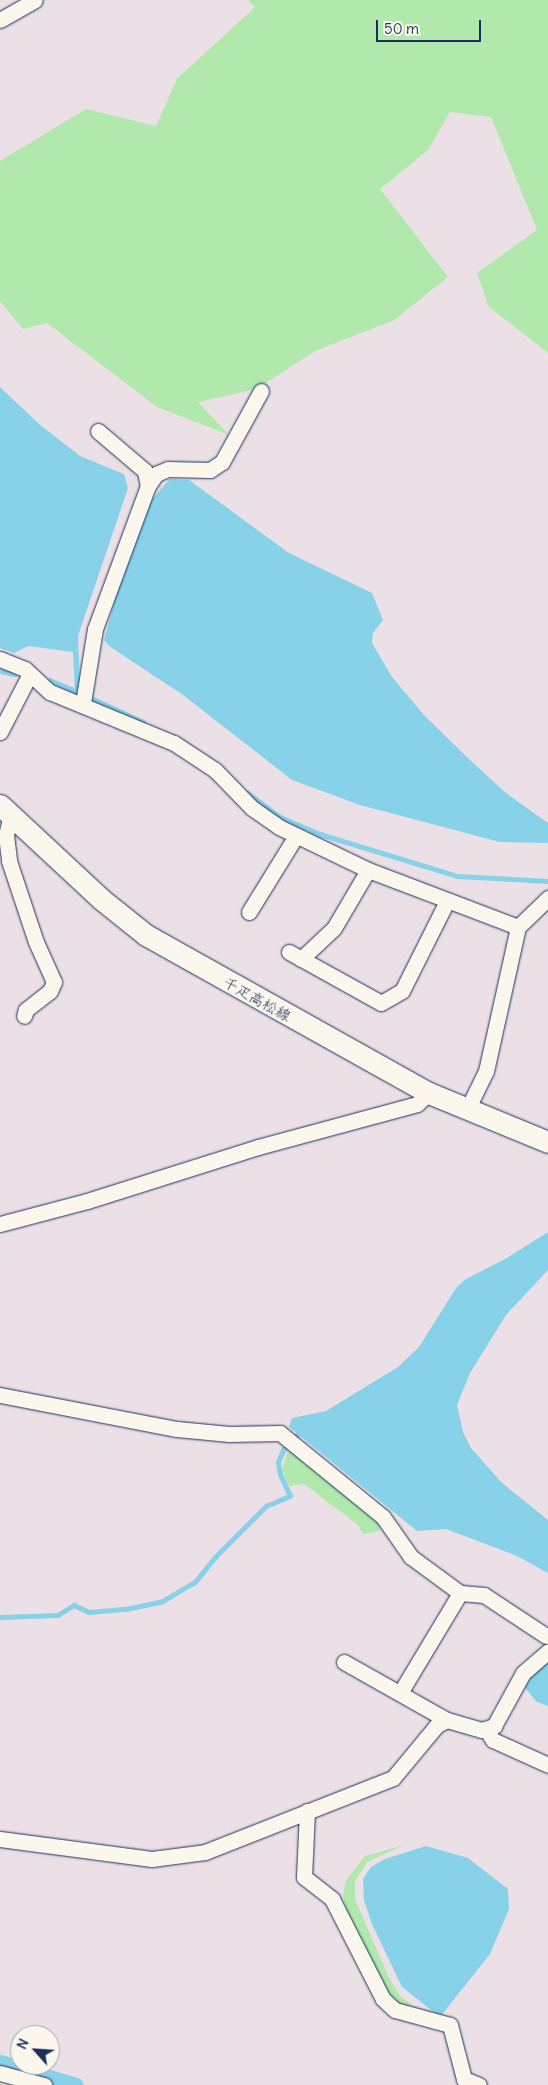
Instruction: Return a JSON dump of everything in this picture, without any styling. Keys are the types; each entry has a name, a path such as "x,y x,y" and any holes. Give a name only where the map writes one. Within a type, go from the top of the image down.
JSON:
{"main road":[{"name":"千疋高松線","path":"6,810 101,899 146,935 429,1093 548,1142"}],"street":[{"path":"0,20 35,0"},
{"path":"83,703 95,629 148,486 156,474 168,469 210,470 222,462 261,391"},
{"path":"98,431 145,471 148,486"},
{"path":"0,659 30,674 50,692 83,703 174,743 215,770 252,808 296,836 368,870 518,926"},
{"path":"0,732 30,674"},
{"path":"6,810 9,861 36,942 54,982 50,991 26,1010 24,1016"},
{"path":"249,912 296,836"},
{"path":"368,870 334,928 295,956 381,1002 402,990 447,900"},
{"path":"468,1110 486,1071 518,926 548,898"},
{"path":"0,1224 88,1201 258,1147 416,1104 429,1093"},
{"path":"0,1395 178,1429 229,1434 280,1433 383,1517 411,1557 460,1592 484,1595 547,1641 523,1673 494,1726 486,1729 447,1720 344,1662"},
{"path":"400,1693 460,1592"},
{"path":"0,1839 152,1859 205,1852 392,1778 411,1759 437,1724 447,1720"},
{"path":"486,1729 493,1740 548,1765"},
{"path":"307,1811 304,1877 332,1898 383,1999 395,2010 450,2025 464,2082 479,2085"},
{"path":"0,2073 44,2085"}],"green space":[{"path":"248,0 548,0 548,353 489,307 477,273 537,230 491,117 450,112 428,150 380,189 448,277 394,320 315,351 256,389 198,402 229,435 157,407 47,323 23,329 0,301 0,161 86,109 156,126 177,79 255,7"},
{"path":"288,1449 378,1521 380,1531 363,1534 357,1524 304,1484 289,1486 282,1470"},
{"path":"404,1845 367,1862 355,1881 355,1899 389,1978 400,1996 424,2014 407,2009 390,1997 347,1920 343,1895 346,1880 365,1856"}],"water":[{"path":"0,387 39,424 80,456 124,474 128,488 78,636 80,691 75,695 73,652 28,646 14,653 0,648"},
{"path":"170,479 189,480 289,553 372,593 383,620 373,633 372,643 392,677 424,715 471,761 506,793 548,823 548,843 500,842 360,805 292,780 183,695 109,646 104,640 119,585 152,499"},
{"path":"548,1232 548,1270 506,1315 470,1373 457,1405 463,1432 471,1448 501,1482 548,1520 548,1573 517,1556 446,1529 417,1531 289,1427 292,1418 326,1411 398,1367 419,1347 456,1288 466,1279 507,1258"},
{"path":"548,1661 548,1706 537,1702 525,1688 533,1674"},
{"path":"426,1846 468,1858 508,1889 509,1909 490,1954 440,2017 402,1987 372,1924 364,1900 363,1879 371,1867 385,1859"}],"waterway":[{"path":"0,671 15,674"},
{"path":"50,680 78,692"},
{"path":"89,697 143,722"},
{"path":"248,793 278,816 320,834 457,876 548,881"},
{"path":"0,1617 58,1615 74,1605 89,1612 126,1609 163,1601 195,1582 215,1557 266,1506 290,1496 280,1475 278,1462 283,1450 301,1431"},
{"path":"0,2062 76,2085"}]}
